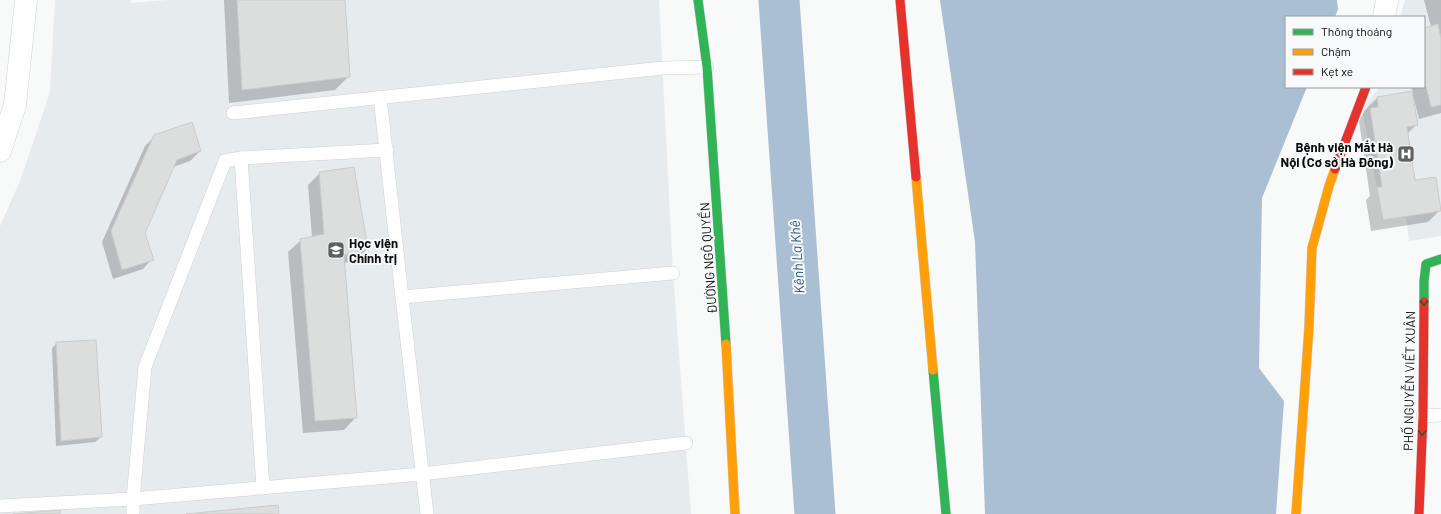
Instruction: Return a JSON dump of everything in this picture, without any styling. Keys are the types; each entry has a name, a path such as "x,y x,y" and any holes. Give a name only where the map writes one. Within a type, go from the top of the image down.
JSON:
{"street":[{"path":"0,151 15,106 26,0"},
{"name":"ĐƯỜNG NGÔ QUYỀN","path":"698,0 707,67 727,351 735,514"},
{"path":"900,0 946,514"},
{"path":"1384,16 1387,0"},
{"path":"1296,514 1309,327 1312,248 1329,186 1366,88"},
{"name":"PHỐ NGUYỄN VIẾT XUÂN","path":"1419,514 1424,281 1426,264 1441,259"}],"lane":[{"path":"233,113 663,68 707,67"},
{"path":"380,97 427,514"},
{"path":"134,514 133,499 145,367 225,162 241,158 387,150"},
{"path":"241,158 263,488"},
{"path":"402,297 673,273"},
{"path":"1422,416 1441,415"},
{"path":"0,506 133,499 422,474 686,443"}],"shaded area":[{"name":"Học viện Chính trị","path":"55,0 131,0 131,3 167,0 659,0 673,273 691,514 0,514 0,226 20,181 50,92"},
{"name":"Bệnh viện Mắt Hà Nội (Cơ sở Hà Đông)","path":"1405,0 1441,0 1441,236 1409,241 1406,216 1383,220 1362,109 1379,88 1425,88 1425,16 1400,16"}],"water":[{"path":"940,0 1337,0 1338,9 1335,16 1285,16 1285,88 1307,88 1262,198 1259,368 1284,401 1276,514 985,514 975,242"}],"building":[{"path":"237,0 345,0 350,77 242,90"},
{"path":"1438,24 1441,38 1441,105 1431,107 1425,82 1425,28"},
{"path":"1412,91 1418,125 1407,127 1415,180 1436,177 1441,211 1383,220 1377,187 1382,187 1370,108 1378,107 1377,97"},
{"path":"192,122 201,151 177,160 145,233 154,260 122,270 111,231 154,135"},
{"path":"354,167 368,249 344,255 357,418 315,421 300,239 324,234 319,172"},
{"path":"96,340 102,437 61,441 56,342"},
{"path":"278,505 279,514 186,514"},
{"path":"60,510 60,514 13,514"}],"waterway":[{"name":"Kênh La Khê","path":"779,0 815,514"}],"traffic: fast":[{"path":"698,0 707,67 726,344"},
{"path":"1424,302 1426,264 1441,259"},
{"path":"933,370 946,514"}],"traffic: slow":[{"path":"1296,514 1309,327 1312,248 1335,169"},
{"path":"916,177 933,370"},
{"path":"726,344 735,514"}],"traffic: jam":[{"path":"900,0 916,177"},
{"path":"1335,169 1366,88"},
{"path":"1419,514 1423,416 1424,302"}],"place":[{"name":"Bệnh viện Mắt Hà Nội (Cơ sở Hà Đông)","path":"1406,154"},
{"name":"Học viện Chính trị","path":"336,250"}]}
